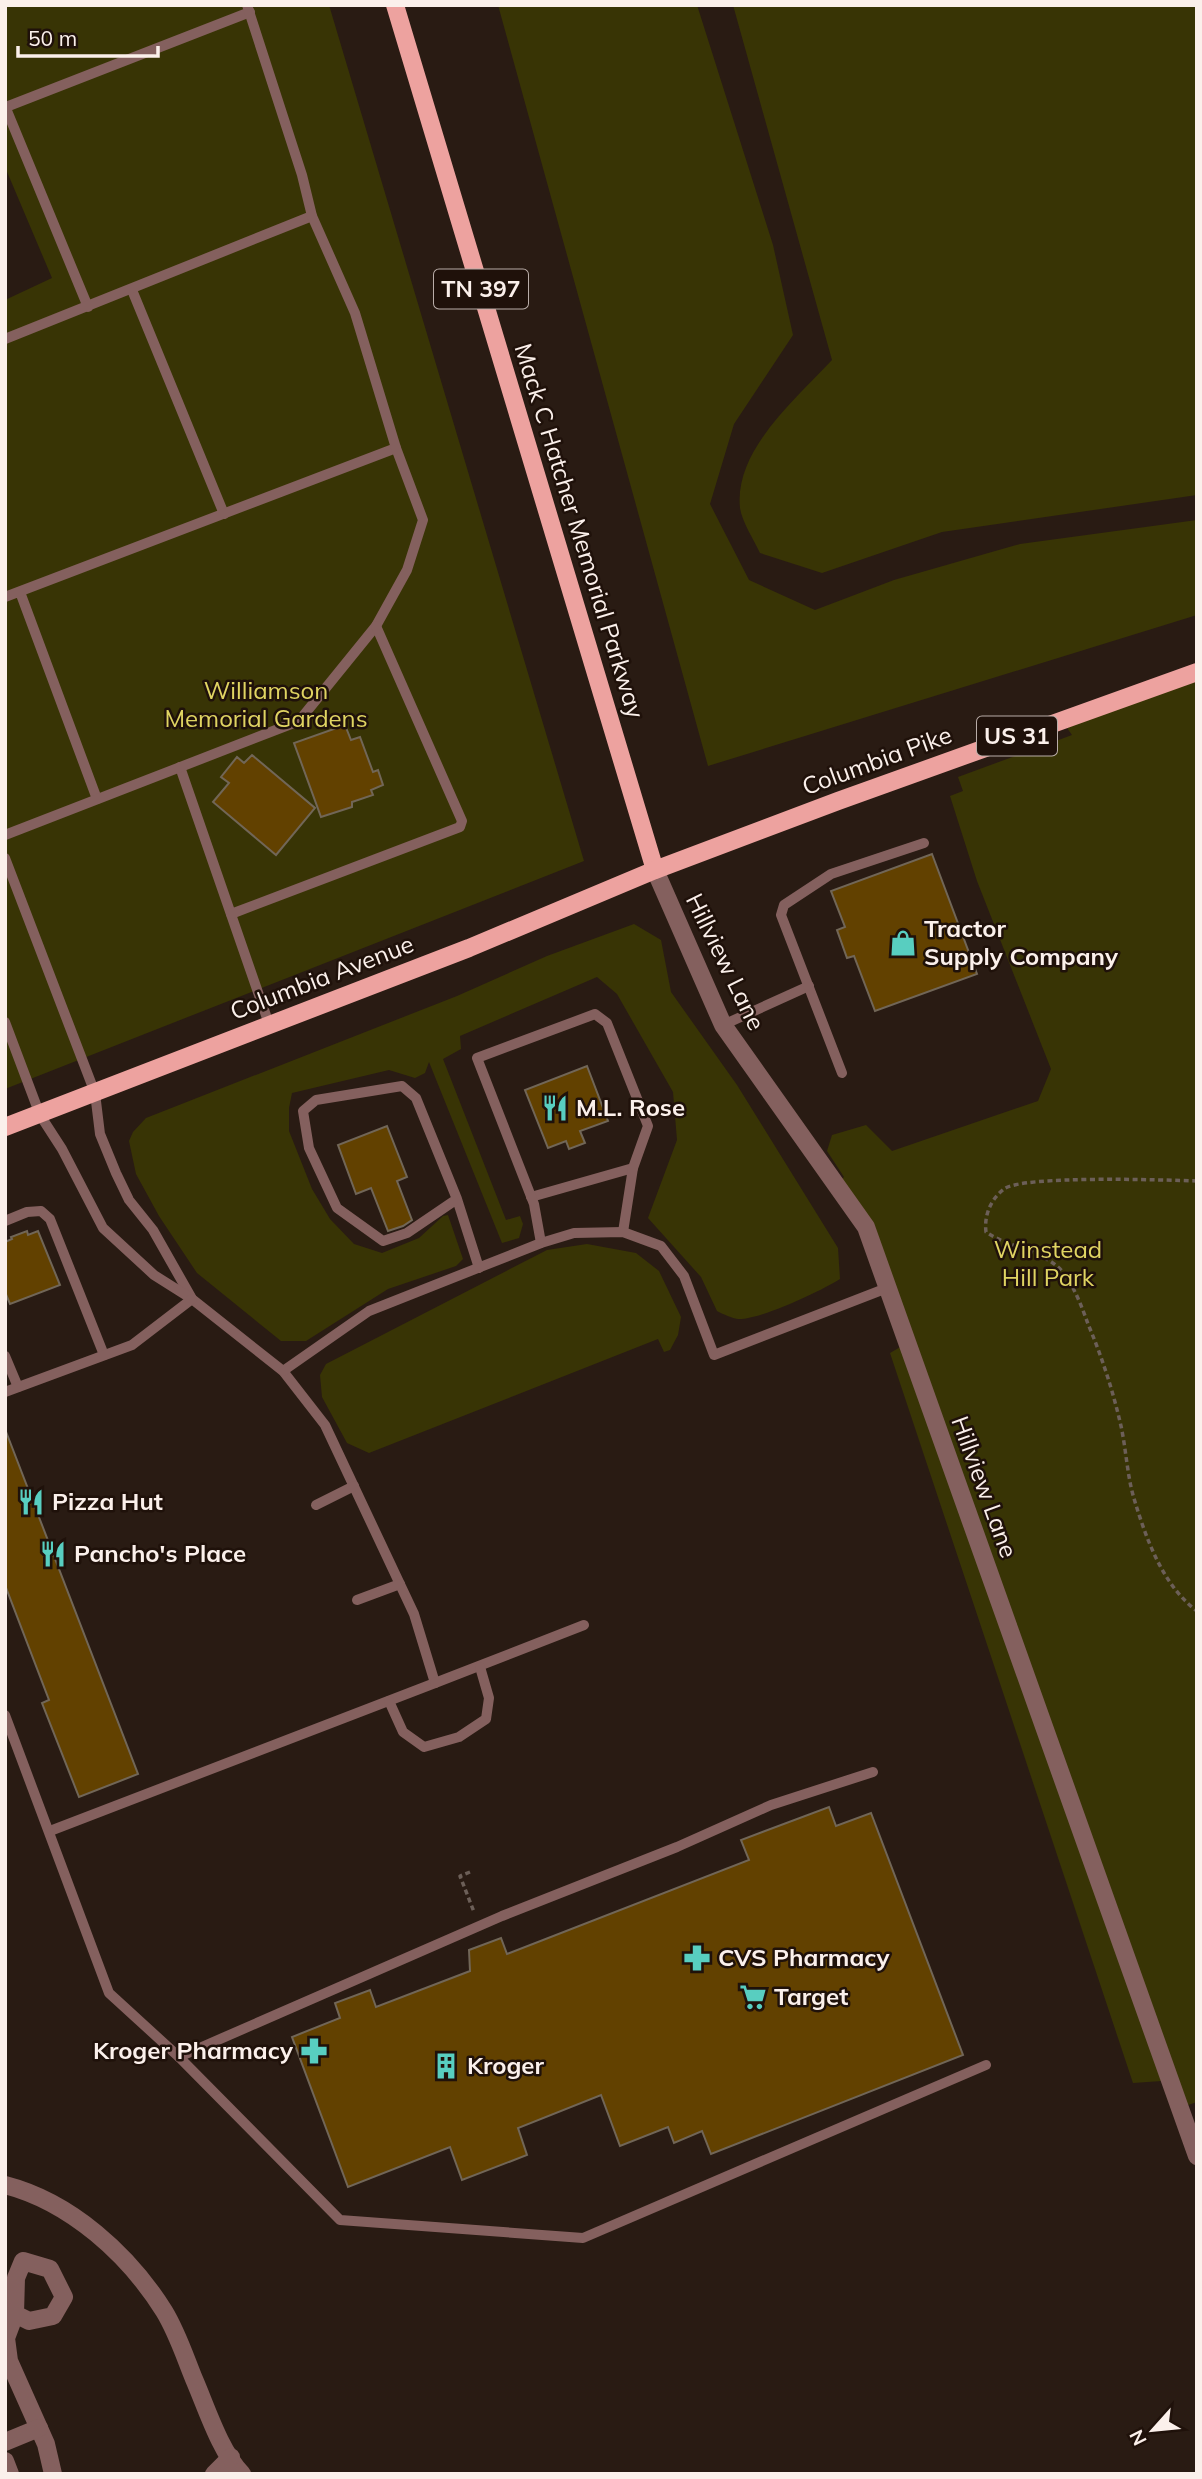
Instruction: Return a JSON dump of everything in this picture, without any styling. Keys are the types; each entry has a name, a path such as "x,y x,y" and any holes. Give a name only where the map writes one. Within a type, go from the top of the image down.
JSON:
{"main road":[{"name":"Mack C Hatcher Memorial Parkway","path":"395,5 655,870"},
{"name":"Columbia Pike","path":"655,870 1197,672"},
{"name":"Columbia Avenue","path":"5,1127 469,948 655,870"}],"street":[{"name":"Hillview Lane","path":"655,870 723,1025 864,1224 1197,2155"},
{"path":"5,2185 23,2190 75,2217 106,2243 143,2281 166,2313 214,2428 243,2474"},
{"path":"15,2314 6,2338 9,2361 46,2444 53,2474"},
{"path":"5,2442 39,2428"},
{"path":"214,2474 230,2457"},
{"path":"5,2461 10,2474"}],"lane":[{"path":"5,835 299,721 376,626 407,570 423,520 396,448 355,313 312,216 302,175 248,9 5,106 88,307"},
{"path":"5,338 312,216"},
{"path":"132,289 224,514"},
{"path":"5,597 396,448"},
{"path":"20,592 97,799"},
{"path":"232,914 460,827 462,821 376,626"},
{"path":"180,767 269,1024"},
{"path":"842,1073 781,915 784,905 831,874 924,843"},
{"path":"5,858 95,1093 100,1134 116,1173 129,1200 153,1230 192,1299"},
{"path":"723,1025 809,986"},
{"path":"541,1242 531,1197 477,1058 595,1014 607,1023 648,1126 633,1168 623,1232"},
{"path":"5,1022 40,1115 62,1149 103,1228 154,1275 192,1299 283,1371 324,1424 414,1614 435,1683"},
{"path":"457,1199 407,1233 383,1241 337,1208 309,1148 303,1111 316,1100 402,1086 416,1098 457,1199 480,1268"},
{"path":"531,1197 633,1168"},
{"path":"5,1221 27,1212 41,1211 50,1219 104,1355"},
{"path":"283,1371 369,1311 541,1242 574,1233 623,1232 661,1246 684,1276 714,1355 887,1288"},
{"path":"5,1392 132,1345 192,1299"},
{"path":"5,1356 18,1387"},
{"path":"316,1505 354,1486"},
{"path":"357,1600 400,1584"},
{"path":"50,1831 584,1625"},
{"path":"389,1701 403,1732 424,1747 459,1737 486,1720 489,1698 480,1667"},
{"path":"5,1715 109,1993 179,2057 340,2220 583,2238 986,2064"},
{"path":"179,2057 479,1927 677,1847 771,1805 873,1772"}],"path":[{"path":"1197,1181 1032,1180 1005,1188 990,1206 985,1220 986,1232 999,1241 1039,1256 1061,1271 1079,1300 1113,1394 1133,1494 1160,1566 1173,1587 1197,1611"},
{"path":"470,1872 460,1876 479,1927"}],"green space":[{"name":"Williamson Memorial Gardens","path":"5,5 329,5 584,861 5,1089 5,300 52,278 5,167"},
{"path":"498,5 697,5 773,245 793,335 734,424 710,504 749,580 815,610 894,580 1020,544 1197,520 1197,615 708,766"},
{"path":"733,5 1197,5 1197,495 942,532 822,573 760,553 740,508 741,487 747,466 770,427 832,360"},
{"name":"Winstead Hill Park","path":"1197,678 1197,2102 1185,2106 1176,2080 1133,2083 890,1353 914,1339 874,1224 842,1179 844,1177 827,1151 832,1135 866,1125 892,1151 1038,1101 1051,1069 977,881 950,796 963,791 958,777 1072,735 1067,728"},
{"path":"634,924 661,940 671,992 737,1085 838,1248 840,1279 761,1315 738,1319 717,1311 701,1277 648,1218 677,1140 673,1092 617,994 597,977 460,1036 461,1049 443,1059 506,1220 520,1216 523,1224 519,1238 502,1243 429,1062 425,1073 415,1078 389,1070 292,1093 289,1131 312,1189 330,1219 354,1244 382,1253 419,1238 443,1216 448,1215 463,1259 456,1266 388,1289 306,1341 281,1341 197,1273 159,1216 136,1174 129,1141 133,1132 146,1118 457,996 547,956"},
{"path":"587,1244 636,1253 659,1271 681,1317 678,1335 670,1350 664,1352 658,1339 369,1453 347,1443 322,1397 320,1375 326,1364 547,1250"}],"building":[{"path":"345,725 351,740 360,737 373,772 378,770 383,785 371,790 373,795 352,802 352,807 321,817 294,743"},
{"path":"252,755 315,808 276,855 213,802 229,783 221,777 237,757 244,763"},
{"name":"Tractor Supply Company","path":"932,854 977,974 875,1011 854,956 847,958 837,930 845,927 831,891"},
{"path":"587,1066 608,1121 580,1131 585,1143 569,1149 566,1141 548,1148 525,1090"},
{"path":"387,1126 407,1177 397,1181 412,1220 388,1231 371,1188 356,1194 338,1145"},
{"path":"27,1231 28,1235 38,1231 60,1285 10,1304 5,1292 5,1242"},
{"path":"5,1429 138,1774 79,1797 42,1703 49,1700 5,1585"},
{"name":"Target","path":"829,1807 836,1826 871,1813 963,2055 711,2154 702,2131 674,2143 668,2127 620,2146 601,2095 518,2128 527,2155 462,2180 450,2147 348,2187 292,2037 340,2018 335,2003 370,1990 376,2007 470,1971 469,1950 501,1938 507,1954 749,1860 741,1840"}],"place":[{"name":"Tractor Supply Company","path":"903,943"},
{"name":"M.L. Rose","path":"555,1108"},
{"name":"Pizza Hut","path":"31,1502"},
{"name":"Pancho's Place","path":"53,1554"},
{"name":"CVS Pharmacy","path":"697,1958"},
{"name":"Target","path":"753,1997"},
{"name":"Kroger Pharmacy","path":"314,2051"},
{"name":"Kroger","path":"446,2066"}]}
